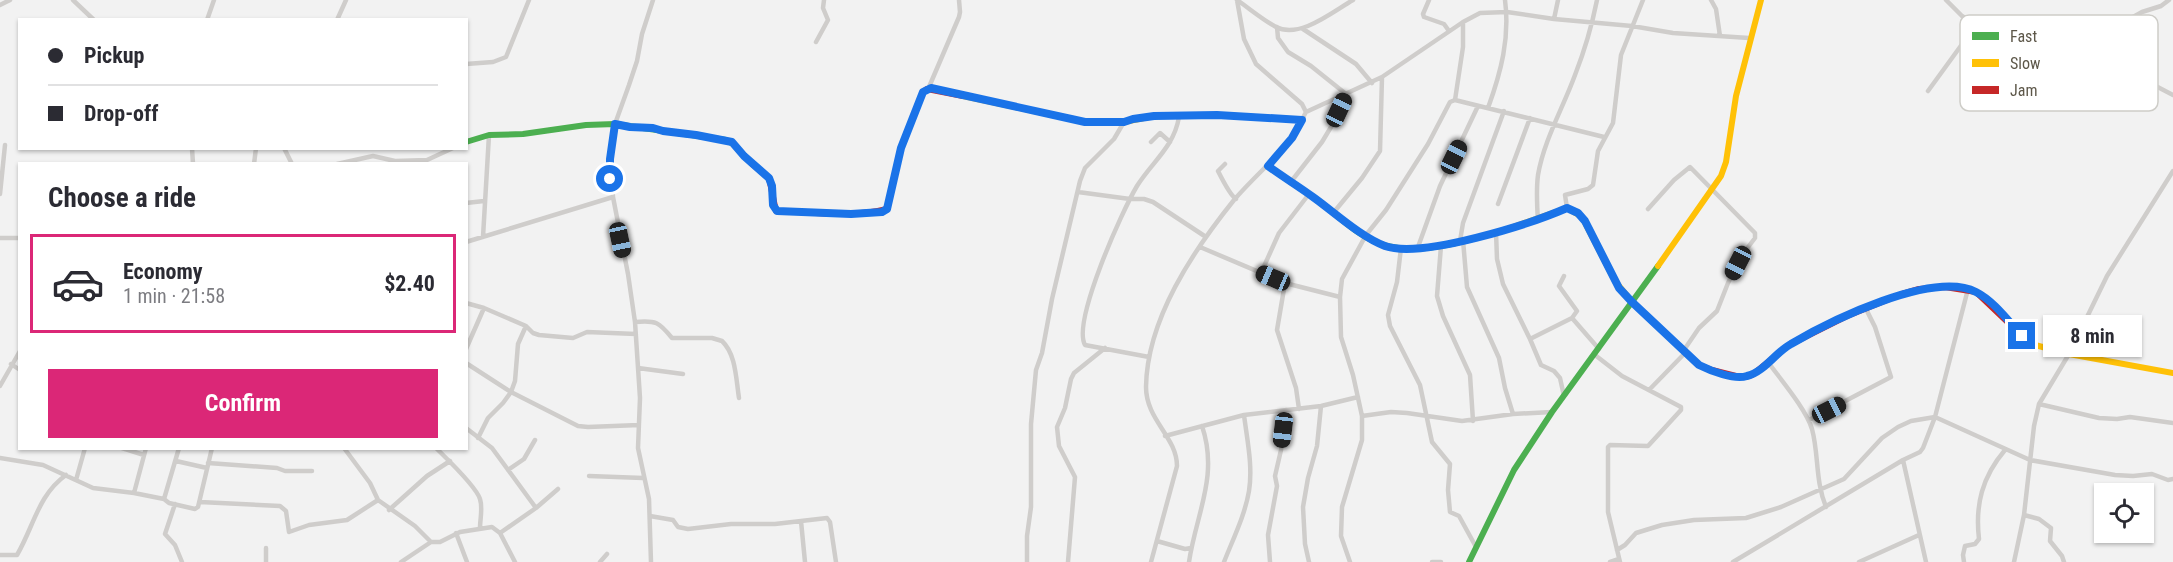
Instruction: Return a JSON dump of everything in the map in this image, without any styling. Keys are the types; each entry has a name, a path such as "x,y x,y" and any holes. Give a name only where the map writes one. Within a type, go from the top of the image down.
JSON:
{"street":[{"path":"0,4 10,0"},
{"path":"73,0 92,18"},
{"path":"208,18 214,0"},
{"path":"338,18 346,0"},
{"path":"468,64 493,62 506,57 529,0"},
{"path":"651,562 649,499 638,448 638,368 635,322 613,197 610,159 615,124 632,77 653,0"},
{"path":"816,42 828,20 823,8 824,0"},
{"path":"929,87 959,17 959,0"},
{"path":"1237,0 1277,27 1287,30 1303,29 1353,0"},
{"path":"1237,0 1244,39 1256,64 1302,104 1306,112"},
{"path":"1429,0 1424,17 1444,24 1449,31"},
{"path":"1488,108 1507,39 1505,0"},
{"path":"1554,19 1558,0"},
{"path":"1538,221 1539,172 1555,123 1576,74 1597,0"},
{"path":"1567,208 1565,195 1588,189 1593,185 1595,159 1613,123 1621,54 1642,0"},
{"path":"1711,0 1716,9 1720,36"},
{"path":"1469,562 1514,470 1552,412 1597,352 1724,169 1736,96 1749,38 1761,0"},
{"path":"1946,0 1961,15"},
{"path":"2137,15 2161,6 2169,0"},
{"path":"1151,562 1177,466 1177,457 1152,414 1146,396 1149,357 1155,334 1177,282 1206,237 1236,199 1292,138 1306,112 1372,83 1480,13 1507,12 1632,26 1655,31 1749,38"},
{"path":"1455,100 1463,47 1463,22"},
{"path":"1277,27 1278,38 1288,52 1311,66 1346,94"},
{"path":"1303,29 1356,64 1372,83"},
{"path":"1928,91 1960,47"},
{"path":"1334,212 1362,178 1380,151 1382,77"},
{"path":"2158,87 2173,95"},
{"path":"468,141 489,135 523,134 586,125 615,124 726,140 732,142 769,178 773,205 777,211 851,214 887,209 901,148 923,92 927,89 1085,122 1124,122 1154,116 1217,115 1302,120"},
{"path":"1290,183 1322,142 1346,94"},
{"path":"1350,562 1341,536 1342,507 1362,440 1362,416 1341,337 1340,297 1343,275 1366,235 1386,210 1428,144 1450,102 1455,100 1504,111 1604,138"},
{"path":"1418,248 1440,186 1478,105"},
{"path":"1504,111 1463,223 1461,241 1467,287 1499,358 1513,414"},
{"path":"1149,357 1085,345 1082,333 1090,297 1112,240 1137,185 1170,142 1179,117"},
{"path":"1498,204 1530,118"},
{"path":"1027,562 1027,536 1031,507 1031,424 1036,370 1042,353 1084,168 1114,138 1124,122"},
{"path":"1150,142 1160,133 1170,142"},
{"path":"483,237 489,135"},
{"path":"0,194 5,145"},
{"path":"346,162 373,156 395,161 427,160 449,150"},
{"path":"1225,164 1218,171 1231,195 1236,199"},
{"path":"1268,166 1366,235 1386,246 1418,248 1441,246 1538,221 1567,208"},
{"path":"1648,209 1674,180 1690,167 1752,228 1755,235 1733,273 1717,311 1699,327 1685,351 1649,390"},
{"path":"2014,562 2024,515 2034,426 2039,404 2069,354 2107,276 2173,171"},
{"path":"1078,192 1153,202 1206,237"},
{"path":"1261,273 1279,233 1310,194"},
{"path":"468,241 613,197"},
{"path":"468,203 484,201"},
{"path":"1567,208 1582,217 1615,281 1632,302 1706,368 1740,377 1752,375 1789,345 1866,309 1919,289 1945,287 1968,289 1985,299 2022,336 2035,345 2069,354 2173,373"},
{"path":"1496,232 1497,259 1503,284 1541,365 1554,371 1560,378 1564,396"},
{"path":"0,238 18,238"},
{"path":"1441,246 1437,296 1443,316 1470,375 1473,421"},
{"path":"1200,247 1285,283 1340,297"},
{"path":"1401,248 1389,321 1395,340 1420,385 1432,442 1450,464 1448,490 1450,512 1459,516 1476,547"},
{"path":"1530,339 1572,318 1576,311 1559,286 1564,276"},
{"path":"1285,283 1277,330 1296,388 1299,409"},
{"path":"1733,562 1922,451 1935,417 1968,289"},
{"path":"468,304 526,326 532,333 546,336 573,338 587,332 636,334"},
{"path":"468,344 484,308"},
{"path":"1809,420 1891,377 1875,327 1866,309"},
{"path":"1572,318 1597,352 1622,376 1682,408 1648,446 1608,447 1608,512 1619,560 1610,562"},
{"path":"635,322 652,320 665,328 672,338 722,340 733,361 739,398"},
{"path":"478,438 488,418 503,403 516,381 518,344 526,326"},
{"path":"1068,562 1075,477 1059,446 1057,427 1065,408 1074,373 1105,348"},
{"path":"0,386 18,354"},
{"path":"1768,362 1809,420 1813,435 1819,490 1826,507"},
{"path":"11,364 18,369"},
{"path":"468,364 511,392 578,426 588,428 639,424"},
{"path":"638,368 682,374"},
{"path":"1165,436 1244,415 1321,406 1358,398"},
{"path":"2039,404 2099,418 2130,417 2173,423"},
{"path":"1309,562 1305,544 1303,507 1317,446 1321,406"},
{"path":"1269,562 1268,535 1277,486 1275,476 1286,410"},
{"path":"1362,416 1391,412 1473,421 1513,414 1552,412"},
{"path":"1224,562 1250,489 1249,450 1244,415"},
{"path":"1617,550 1636,533 1662,525 1694,520 1746,518 1781,507 1850,474 1882,438 1898,427 1911,421 1935,417 2030,460 2115,475 2152,474 2173,480"},
{"path":"1189,562 1203,509 1208,467 1208,443 1202,426"},
{"path":"468,430 492,448 536,508"},
{"path":"508,470 524,459 535,440"},
{"path":"76,480 84,450"},
{"path":"128,450 144,455"},
{"path":"134,493 145,450"},
{"path":"164,499 179,450"},
{"path":"0,458 43,465 93,488 164,499 195,509 200,502 212,450"},
{"path":"345,450 370,483 378,500 389,510 415,526 431,542"},
{"path":"438,450 479,496 480,528"},
{"path":"1964,562 1965,546 1975,544 1979,539 1977,523 1982,489 1993,464 2005,450"},
{"path":"1904,460 1926,562"},
{"path":"176,461 277,468 285,471 312,471"},
{"path":"389,510 427,476 450,461"},
{"path":"0,555 17,555 46,494 54,483 66,475"},
{"path":"589,476 643,478"},
{"path":"500,534 558,489"},
{"path":"200,502 280,506 286,512 289,532 309,525 347,520 378,500"},
{"path":"175,504 165,534 176,545 182,562"},
{"path":"2024,515 2048,523 2051,528 2050,542 2062,556 2064,562"},
{"path":"650,516 673,520 682,529 827,518 830,520 836,562"},
{"path":"801,521 805,562"},
{"path":"401,562 431,542 440,542 456,533 492,526 500,534 515,562"},
{"path":"456,533 467,562"},
{"path":"1859,562 1919,535"},
{"path":"1157,541 1185,549 1191,548"},
{"path":"266,548 266,562"},
{"path":"600,562 607,554"},
{"path":"1432,562 1441,562"}],"traffic: fast":[{"path":"468,141 489,135 523,134 586,125 615,124 726,140 733,144 752,164"},
{"path":"1268,166 1315,198 1360,234 1387,246 1417,249 1433,247 1465,241 1510,228"},
{"path":"1469,562 1514,470 1552,412 1658,266"}],"traffic: slow":[{"path":"1658,266 1721,176 1726,162 1736,96 1761,0"},
{"path":"963,96 1085,122 1124,122 1154,116 1217,115 1302,120"},
{"path":"1510,228 1567,208 1582,217 1615,281 1632,302 1681,348"},
{"path":"2017,331 2035,345 2069,354 2173,373"}],"traffic: jam":[{"path":"752,164 769,178 776,211 846,214 887,209 901,148 923,92 927,89 963,96"},
{"path":"1681,348 1699,365 1712,370 1740,377 1752,375 1789,345 1847,316 1902,294 1919,289 1945,287 1976,292 2017,331"}],"route":[{"path":"610,179 610,159 615,124 646,127 732,142 752,165 769,178 773,205 777,211 851,214 882,212 887,209 901,148 908,129 923,92 931,88 1085,122 1124,122 1154,116 1217,115 1302,120 1292,138 1268,166 1366,235 1386,246 1401,248 1441,246 1538,221 1567,208 1578,213 1585,221 1619,288 1699,365 1712,370 1740,377 1752,375 1789,345 1847,316 1902,294 1931,287 1968,289 1976,292 2022,336"}]}
